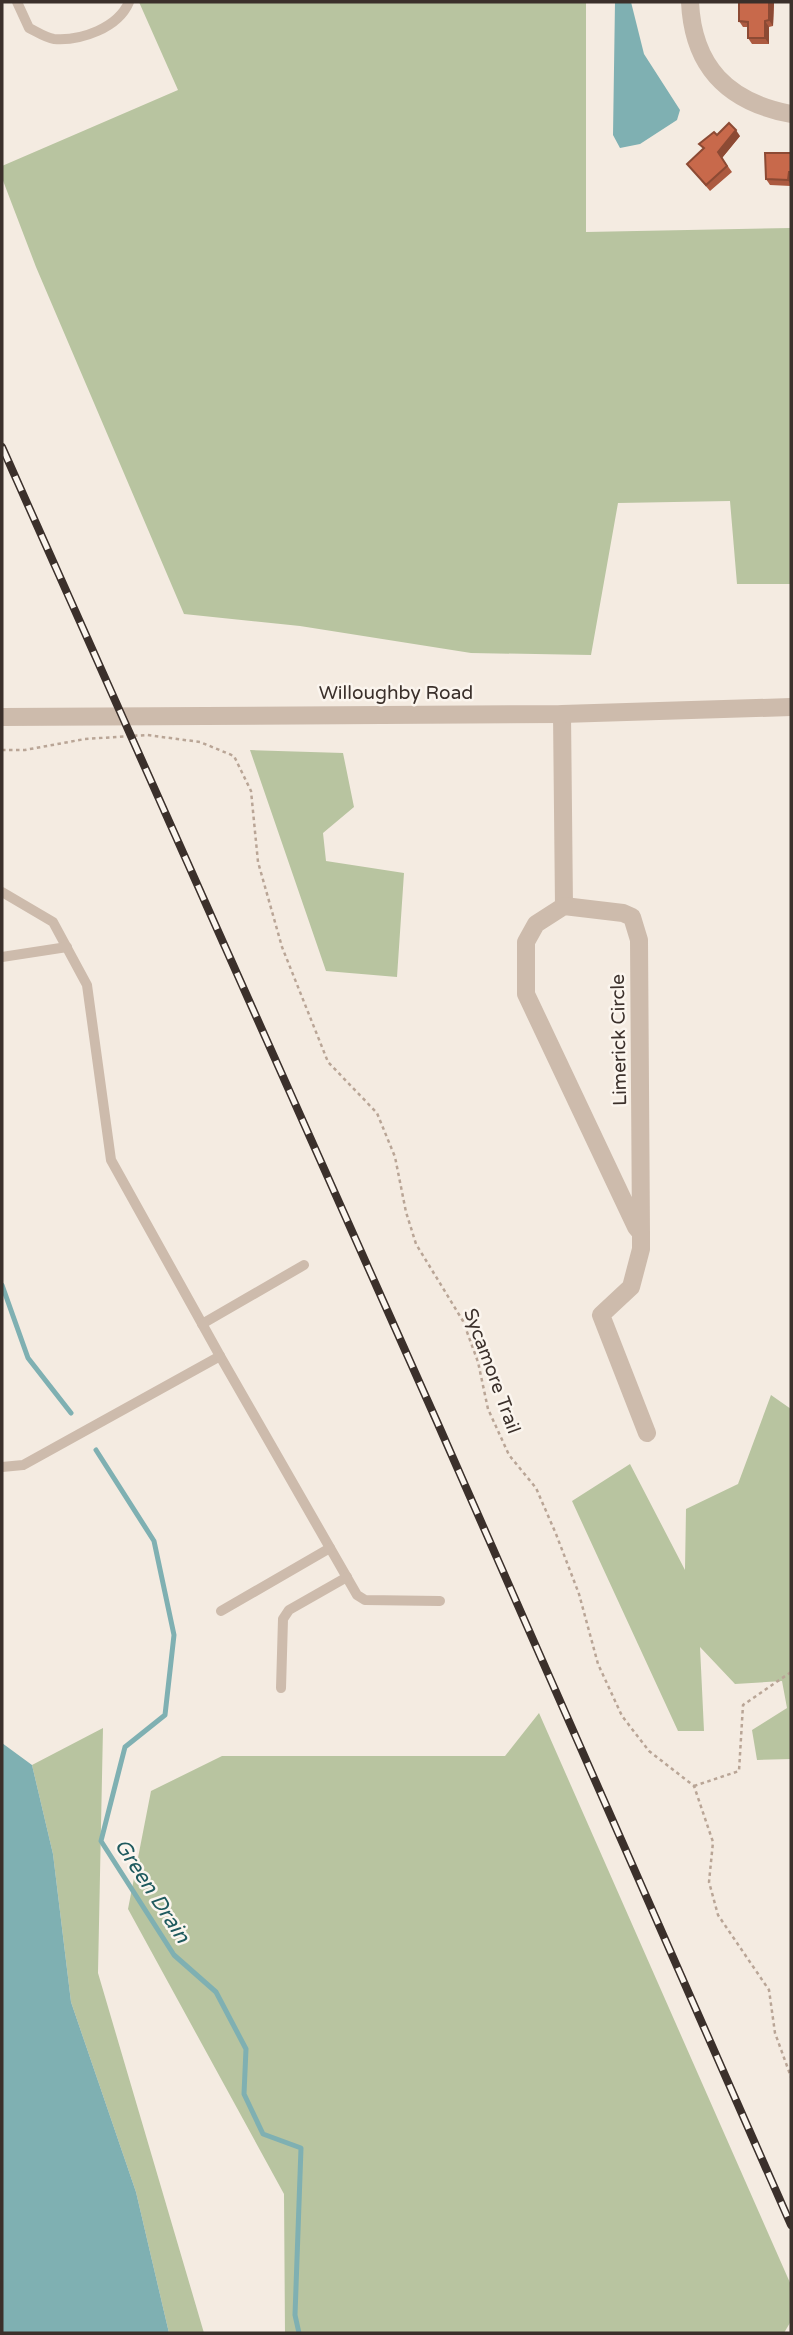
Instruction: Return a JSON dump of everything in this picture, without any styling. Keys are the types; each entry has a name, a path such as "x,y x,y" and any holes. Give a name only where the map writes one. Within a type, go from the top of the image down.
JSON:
{"street":[{"path":"690,2 695,38 704,60 724,85 744,99 766,109 791,114"},
{"name":"Willoughby Road","path":"2,717 562,713 791,707"},
{"path":"562,713 564,906"},
{"name":"Limerick Circle","path":"641,1233 526,994 526,942 532,929 542,918 564,906 623,912 632,917 639,940 641,1233 641,1248 631,1287 601,1315 647,1433"}],"lane":[{"path":"17,2 29,28 52,39 83,37 108,25 130,2"},
{"path":"2,892 53,922 88,985 111,1160 357,1595 365,1600 440,1601"},
{"path":"2,957 67,947"},
{"path":"202,1324 304,1265"},
{"path":"2,1467 23,1465 220,1356"},
{"path":"221,1611 330,1548"},
{"path":"281,1688 283,1619 289,1610 347,1577"}],"path":[{"name":"Sycamore Trail","path":"2,750 25,750 85,739 147,735 200,742 234,756 251,791 258,862 282,947 328,1062 377,1113 395,1157 406,1212 416,1244 463,1321 478,1362 488,1409 509,1455 536,1488 579,1594 598,1664 622,1716 649,1751 694,1786"},
{"path":"791,1672 743,1705 740,1771 694,1786 713,1842 709,1882 718,1916 769,1990 775,2033 791,2077"}],"green space":[{"path":"139,2 586,2 586,232 791,228 791,584 737,584 730,501 618,503 591,655 471,653 300,626 184,614 36,267 2,178 2,166 178,90"},
{"path":"250,750 343,753 354,807 323,833 326,861 404,873 397,977 326,971"},
{"path":"771,1395 791,1409 791,1759 757,1760 752,1730 787,1708 782,1681 735,1684 700,1647 704,1731 678,1731 572,1501 630,1464 685,1570 686,1509 738,1484"},
{"path":"539,1713 791,2285 791,2321 784,2333 285,2333 284,2194 128,1909 151,1791 222,1756 505,1756"},
{"path":"103,1728 98,1973 204,2333 169,2333 136,2192 71,2002 53,1854 32,1765"}],"water":[{"path":"615,2 631,2 644,54 680,110 677,120 640,144 620,148 613,135"},
{"path":"2,1743 32,1765 53,1854 71,2002 136,2192 169,2333 2,2333"}],"building":[{"path":"739,2 769,2 765,38 748,38 748,22 739,21"},
{"path":"729,123 736,130 718,152 727,166 706,185 687,164 704,148 699,144 714,132 717,135"},
{"path":"765,153 791,153 788,180 766,179"}],"waterway":[{"name":"Green Drain","path":"2,1285 28,1358 71,1413"},
{"name":"Green Drain","path":"96,1450 154,1541 174,1635 165,1715 125,1747 101,1841 174,1955 216,1992 246,2049 244,2094 263,2134 301,2148 295,2315 299,2333"}],"railway":[{"path":"2,447 438,1424 791,2225"}]}
